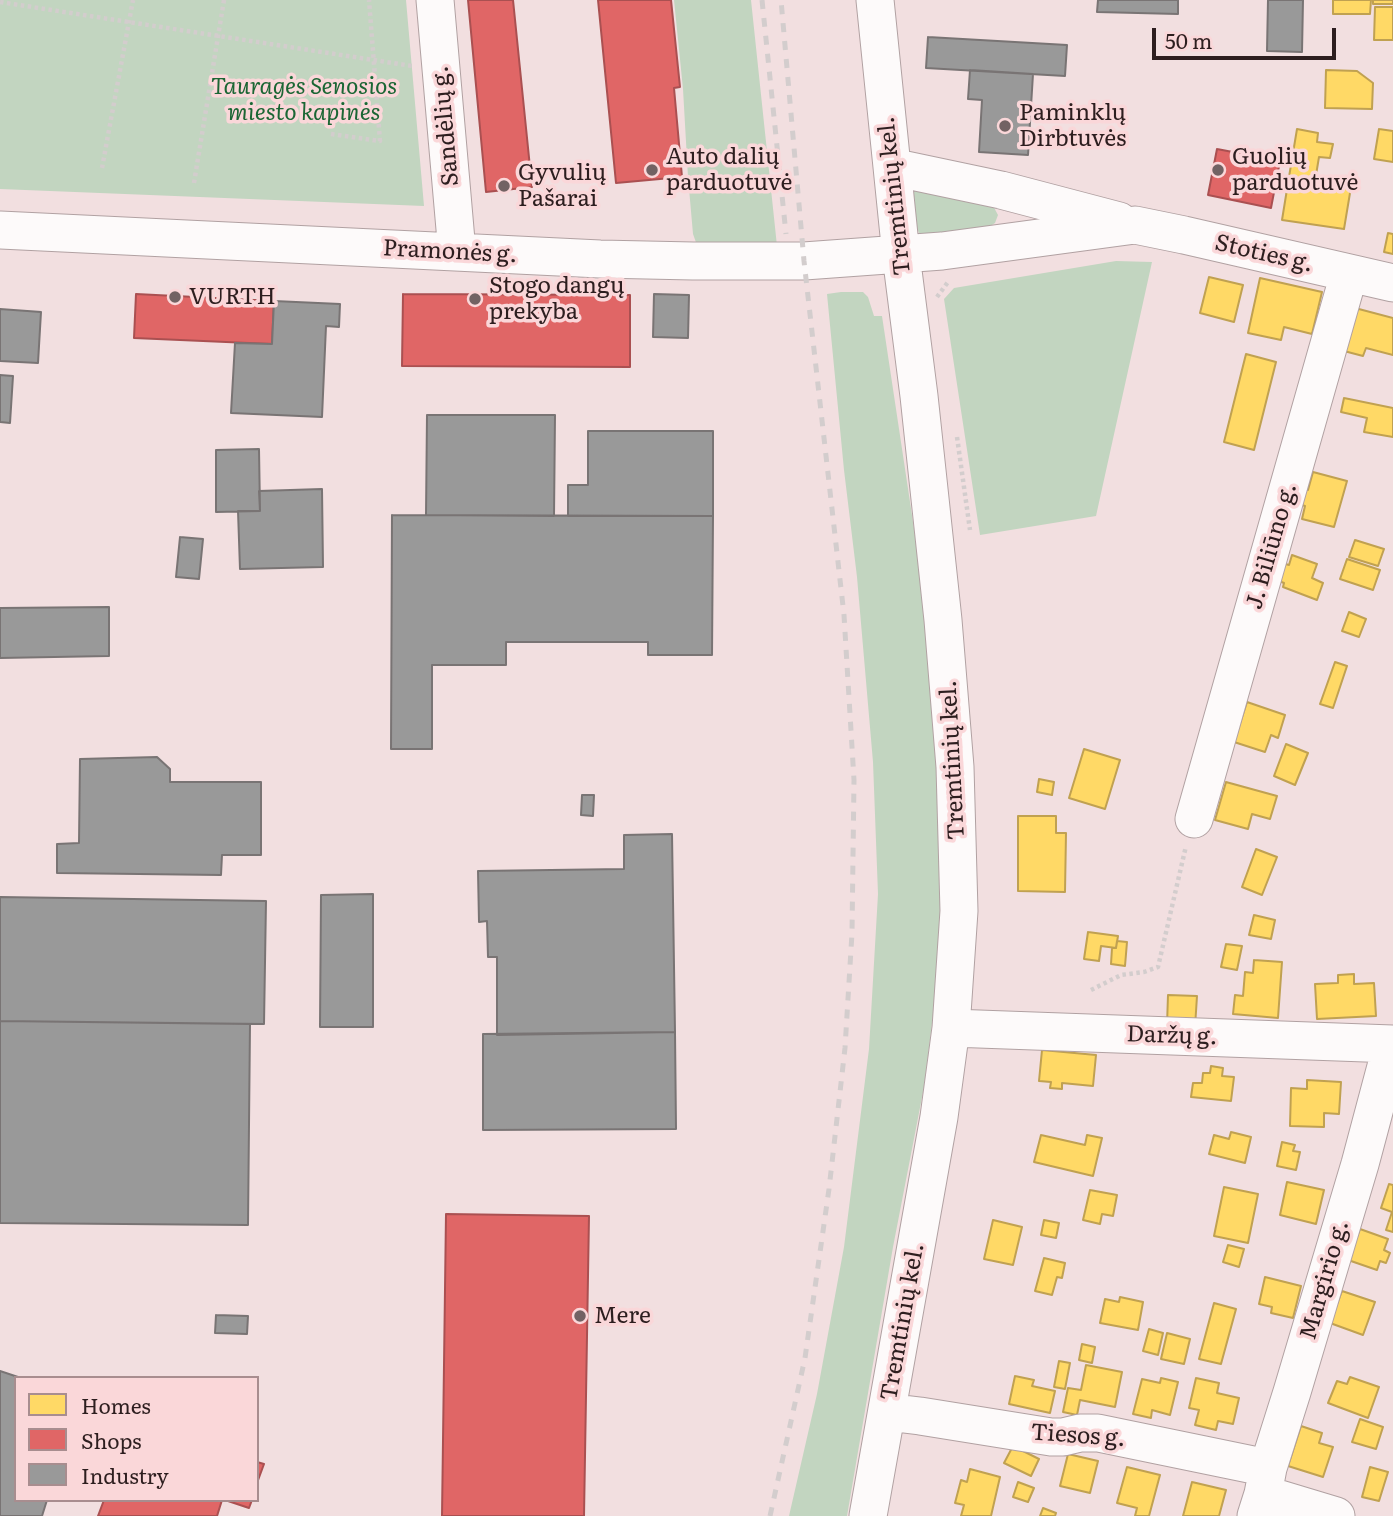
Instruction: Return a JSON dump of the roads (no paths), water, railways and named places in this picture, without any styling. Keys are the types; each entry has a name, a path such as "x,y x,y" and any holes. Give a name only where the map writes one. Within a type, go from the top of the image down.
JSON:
{"street":[{"name":"Sandėlių g.","path":"435,0 457,252"},
{"name":"Tremtinių kel.","path":"868,1516 939,1117 951,1028 959,911 956,767 935,543 901,256 875,0"},
{"name":"Stoties g.","path":"892,167 1393,283"},
{"path":"996,244 1007,226 1009,214 1008,204 1000,190"},
{"name":"Stoties g.","path":"901,256 1136,225"},
{"name":"Pramonės g.","path":"0,230 693,261 804,261 901,256"},
{"name":"J. Biliūno g.","path":"1195,819 1349,274"},
{"name":"Daržų g.","path":"951,1028 1393,1044"},
{"name":"Margirio g.","path":"1262,1493 1393,1044"},
{"name":"Tiesos g.","path":"887,1412 1051,1437 1098,1433 1262,1493 1336,1516"}],"railway":[{"path":"762,0 786,234"},
{"path":"770,1516 805,1358 829,1189 845,1048 852,933 854,780 844,615 804,261 781,0"}],"place":[{"name":"Paminklų Dirbtuvės","path":"1005,126"},
{"name":"Auto dalių parduotuvė","path":"652,170"},
{"name":"Guolių parduotuvė","path":"1218,170"},
{"name":"Gyvulių Pašarai","path":"504,186"},
{"name":"VURTH","path":"175,297"},
{"name":"Stogo dangų prekyba","path":"475,299"},
{"name":"Mere","path":"580,1316"}],"park label":[{"name":"Tauragės Senosios miesto kapinės","path":"304,100"}]}
